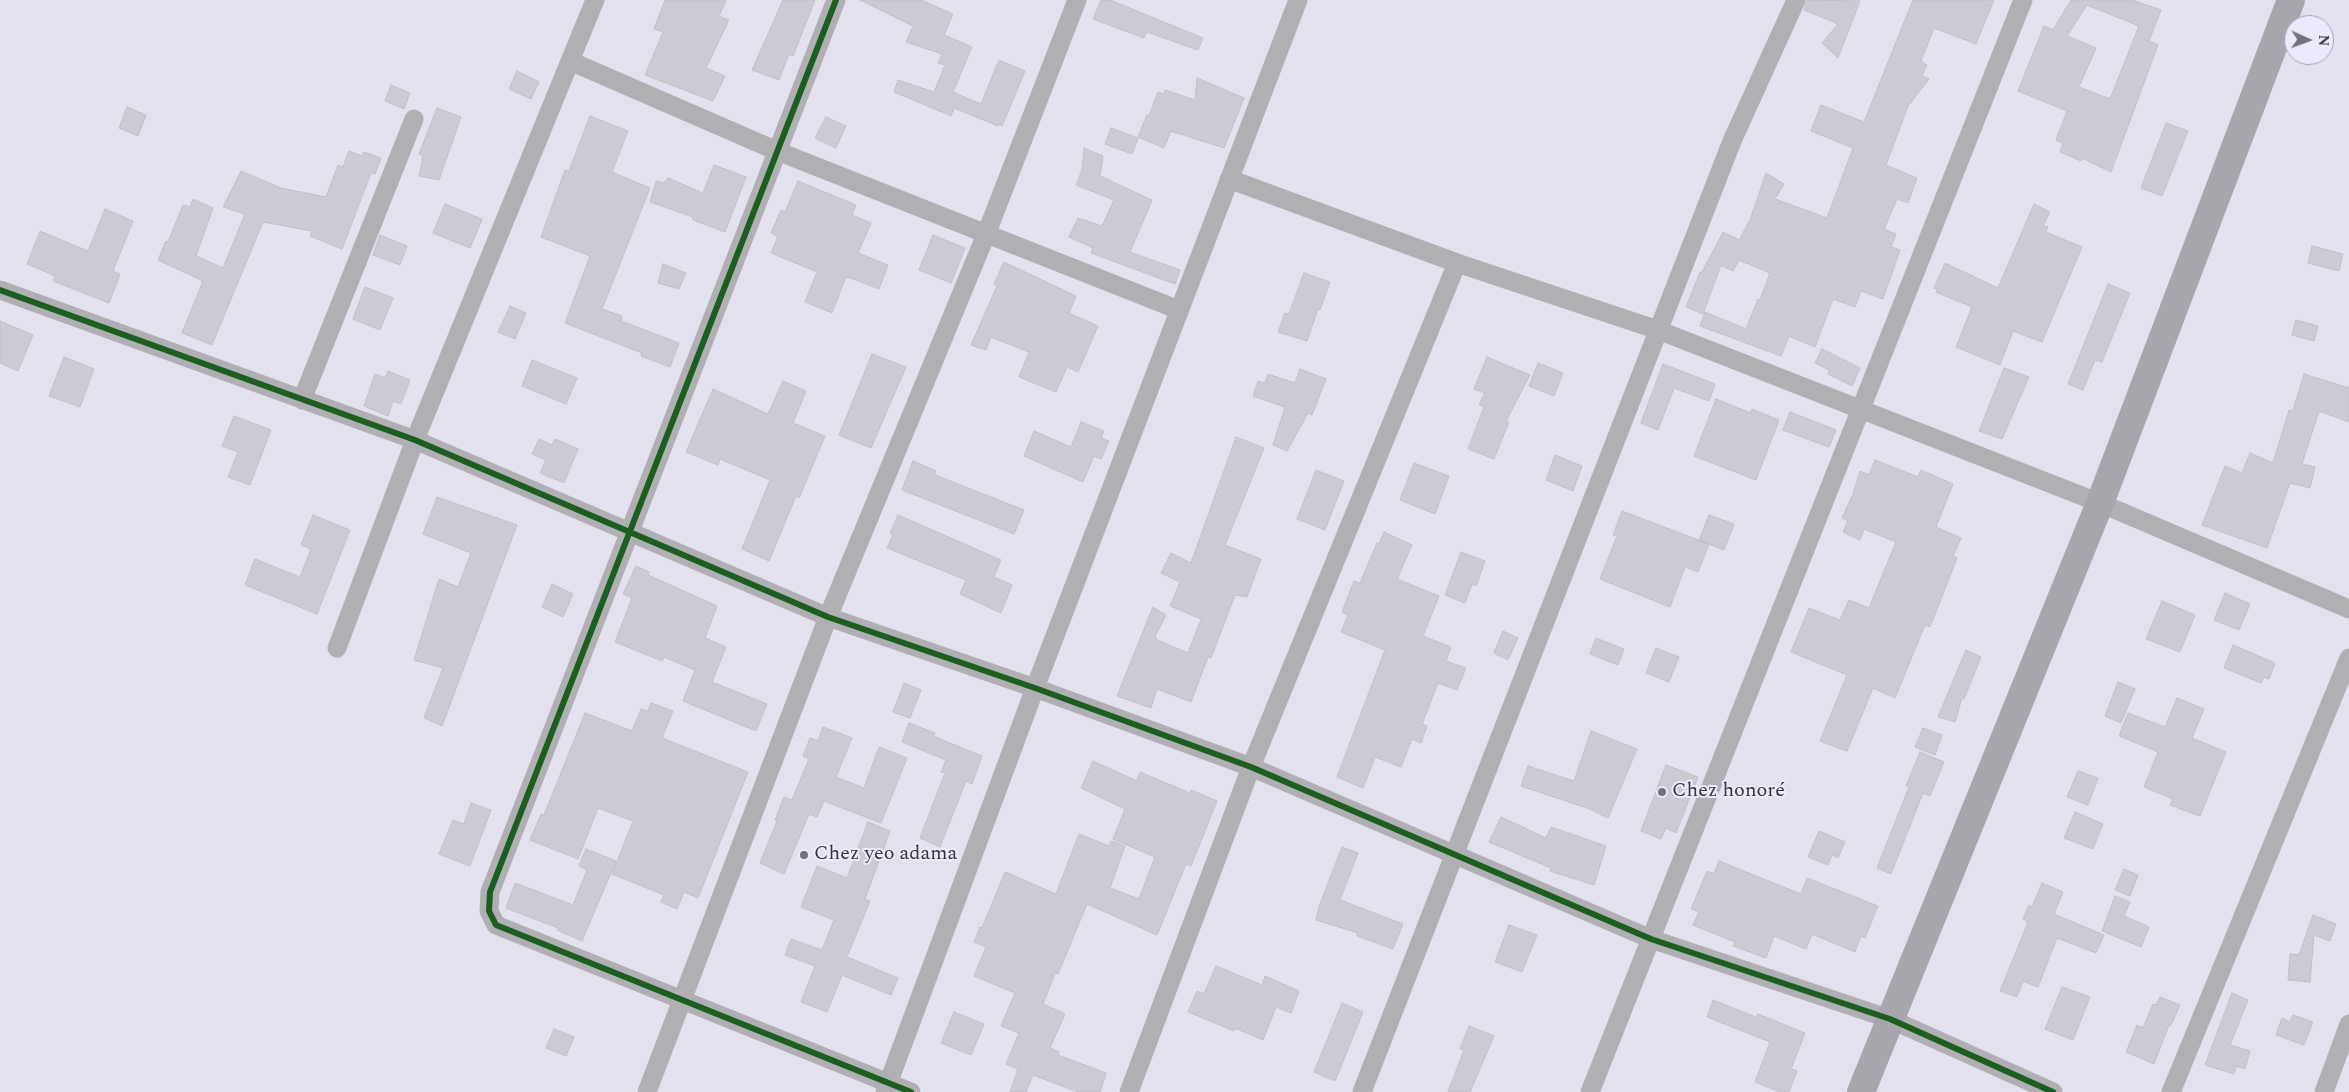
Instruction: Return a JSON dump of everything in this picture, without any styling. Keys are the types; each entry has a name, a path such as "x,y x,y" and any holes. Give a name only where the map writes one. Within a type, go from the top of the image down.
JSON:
{"street":[{"path":"337,648 415,440 595,0"},
{"path":"836,0 628,532 490,892 490,911 496,925 683,1000 887,1088 911,1092"},
{"path":"647,1092 828,617 987,232 1077,0"},
{"path":"887,1088 1036,688 1298,0"},
{"path":"1362,1092 1732,141 1796,0"},
{"path":"1590,1092 2023,0"},
{"path":"1861,1092 2100,503 2291,0"},
{"path":"570,61 777,151 987,232 1179,310"},
{"path":"302,400 414,119"},
{"path":"1229,179 1457,263 1658,330 1860,411 2100,503 2349,609"},
{"path":"1129,1092 1251,767 1457,263"},
{"path":"0,290 415,440 828,617 1036,688 1251,767 1454,856 1651,939 1890,1019 2053,1092"},
{"path":"2171,1092 2349,658"},
{"path":"2324,1092 2349,1024"}],"building":[{"path":"665,0 726,0 719,16 729,20 706,68 725,76 713,101 645,75 663,32 654,29"},
{"path":"783,0 815,0 793,56 789,54 779,80 752,70"},
{"path":"860,0 921,0 953,14 944,35 972,47 953,92 981,104 999,60 1025,71 1002,126 954,108 951,116 894,92 898,80 934,92 945,65 938,63 942,54 906,42 913,26"},
{"path":"1101,0 1110,0 1203,38 1198,50 1147,32 1144,38 1093,19"},
{"path":"1807,0 1860,1 1838,58 1822,43 1838,24 1804,10"},
{"path":"1913,0 1994,0 1976,44 1934,28 1921,61 1927,65 1922,76 1929,79 1908,106 1886,165 1917,178 1908,203 1897,199 1884,229 1896,234 1891,247 1900,250 1883,299 1861,291 1855,307 1833,299 1815,347 1789,336 1781,356 1700,326 1705,312 1746,329 1758,299 1760,300 1770,273 1739,260 1733,271 1721,265 1703,314 1686,307 1700,272 1702,272 1723,232 1739,240 1750,220 1766,173 1784,184 1775,199 1827,218 1853,148 1811,131 1821,105 1864,122"},
{"path":"2071,0 2132,0 2161,10 2149,41 2158,45 2111,172 2082,158 2081,161 2060,152 2063,143 2056,140 2067,111 2018,91 2044,26 2053,30","holes":["2087,5 2139,26 2110,99 2079,87 2096,48 2067,36"]},
{"path":"517,71 539,82 531,99 509,89"},
{"path":"1197,78 1244,98 1224,148 1171,131 1164,148 1138,137 1147,115 1149,116 1158,92 1164,94 1165,90 1195,100"},
{"path":"391,85 410,93 404,109 385,101"},
{"path":"127,107 146,115 138,136 119,128"},
{"path":"437,108 461,117 439,180 419,176 423,156 419,154"},
{"path":"590,116 628,131 612,172 650,188 602,309 622,316 621,321 679,343 670,367 641,356 642,353 565,323 590,256 541,237 565,170 569,171"},
{"path":"826,117 846,126 836,148 815,138"},
{"path":"2166,123 2188,131 2162,196 2141,188"},
{"path":"1111,128 1138,138 1132,154 1105,144"},
{"path":"1084,148 1103,156 1100,176 1152,200 1130,252 1180,270 1175,284 1091,253 1093,248 1069,237 1078,218 1102,226 1114,200 1076,185 1082,170"},
{"path":"349,151 362,156 364,152 381,158 375,174 371,173 342,249 310,236 312,231 263,222 212,345 182,333 203,281 158,260 166,241 168,242 183,205 190,207 193,199 213,208 196,256 223,268 245,214 223,207 241,171 281,188 326,197 338,165 343,167"},
{"path":"714,165 746,177 725,232 693,220 693,217 650,202 656,181 664,183 668,178 703,193"},
{"path":"798,181 856,205 852,215 871,223 858,253 888,265 879,289 848,277 845,279 832,313 805,302 817,272 771,253 778,237 771,233 781,210 785,212"},
{"path":"445,204 482,219 470,248 433,233"},
{"path":"2034,204 2050,212 2043,226 2048,227 2046,232 2082,247 2042,342 2013,331 2000,365 1956,347 1972,307 1936,292 1937,289 1934,288 1945,263 1998,288"},
{"path":"105,209 133,221 113,271 120,274 109,303 53,281 55,276 27,264 40,231 88,251"},
{"path":"380,235 407,246 400,265 373,255"},
{"path":"933,235 965,248 951,283 919,270"},
{"path":"2312,246 2343,254 2339,271 2308,263"},
{"path":"1004,262 1076,296 1069,313 1098,326 1078,372 1067,367 1056,392 1019,377 1029,352 991,337 986,350 971,345 997,286 994,284"},
{"path":"663,264 686,273 679,289 658,283"},
{"path":"1304,273 1330,282 1307,341 1278,332 1285,313 1289,314"},
{"path":"2108,284 2130,293 2102,362 2095,360 2083,390 2068,384"},
{"path":"365,287 393,298 380,330 353,319"},
{"path":"510,306 526,313 515,339 498,332"},
{"path":"2296,320 2318,326 2314,341 2292,335"},
{"path":"0,321 33,335 18,371 0,363"},
{"path":"1822,349 1860,368 1852,386 1828,374 1829,370 1815,363"},
{"path":"872,354 906,367 871,448 839,435"},
{"path":"64,357 94,369 80,407 49,396"},
{"path":"1487,357 1530,375 1506,421 1509,422 1494,459 1468,449 1484,407 1479,404 1485,393 1474,389"},
{"path":"532,360 577,378 566,404 522,386"},
{"path":"1538,363 1563,373 1554,396 1529,386"},
{"path":"1663,364 1715,384 1709,401 1674,388 1658,430 1641,423"},
{"path":"2004,368 2029,377 2002,439 1979,431"},
{"path":"1300,369 1326,379 1312,415 1308,413 1287,451 1273,445 1285,407 1253,396 1258,381 1265,383 1268,374 1295,383"},
{"path":"388,371 410,380 401,404 393,401 388,416 364,406 375,374 385,378"},
{"path":"2304,374 2349,388 2349,422 2319,411 2302,464 2315,467 2310,488 2290,483 2267,548 2202,525 2225,466 2242,473 2250,453 2273,463 2289,410 2293,411"},
{"path":"783,381 806,391 793,423 825,436 799,498 796,496 769,561 742,549 770,480 720,459 718,465 686,452 713,389 768,414"},
{"path":"1716,399 1751,413 1752,409 1779,420 1756,480 1694,456"},
{"path":"1790,412 1836,430 1829,447 1783,430"},
{"path":"234,416 271,430 250,485 228,477 238,452 222,446"},
{"path":"1081,422 1104,431 1101,438 1109,441 1101,459 1094,456 1083,482 1024,456 1034,431 1071,447"},
{"path":"1236,437 1264,448 1225,545 1261,559 1247,597 1235,595 1211,658 1208,657 1191,702 1157,689 1151,708 1117,696 1153,607 1166,615 1155,637 1157,640 1188,653 1201,619 1170,606 1180,582 1161,573 1171,553 1191,563"},
{"path":"539,439 552,445 555,439 578,449 564,483 540,473 546,460 532,454"},
{"path":"1555,455 1582,466 1573,491 1546,480"},
{"path":"1875,460 1918,477 1921,470 1953,484 1936,527 1961,538 1953,556 1957,558 1930,627 1925,625 1895,698 1873,688 1847,751 1820,741 1847,675 1791,652 1809,608 1840,620 1849,600 1869,608 1896,542 1864,529 1860,540 1843,532 1848,521 1842,518 1853,494 1860,471 1869,475"},
{"path":"913,461 936,471 935,475 1024,510 1014,534 902,490"},
{"path":"1414,463 1449,476 1435,514 1400,500"},
{"path":"1316,470 1344,481 1325,530 1297,519"},
{"path":"437,497 517,525 442,726 424,718 443,668 414,660 439,579 458,587 471,553 423,534"},
{"path":"1622,511 1709,544 1698,572 1685,567 1670,607 1600,579 1617,536 1613,535"},
{"path":"313,515 350,530 317,614 245,585 255,559 300,577 311,549 301,545"},
{"path":"898,515 1001,560 994,577 1012,585 1001,613 960,594 966,580 887,548 893,535 890,533"},
{"path":"1709,515 1734,524 1724,550 1699,540"},
{"path":"1384,532 1412,545 1397,579 1439,596 1423,636 1451,647 1446,661 1466,668 1457,690 1438,683 1422,724 1427,726 1421,743 1412,739 1401,767 1375,757 1363,788 1337,777 1385,650 1341,632 1348,615 1342,612 1354,581 1360,583 1377,543 1379,544"},
{"path":"1461,552 1485,561 1476,586 1472,584 1465,603 1445,595"},
{"path":"636,566 649,572 648,575 717,606 705,638 726,647 712,682 767,704 756,731 683,701 695,670 664,657 662,661 615,642 632,598 623,594"},
{"path":"552,584 573,594 563,617 542,607"},
{"path":"2225,593 2250,604 2239,630 2214,620"},
{"path":"2162,601 2195,615 2180,652 2146,639"},
{"path":"1503,631 1518,638 1508,660 1494,653"},
{"path":"1596,638 1624,649 1618,665 1590,654"},
{"path":"2233,645 2275,663 2269,679 2264,677 2261,683 2224,668"},
{"path":"1656,648 1679,657 1669,682 1646,673"},
{"path":"1966,650 1981,657 1964,699 1962,698 1955,722 1938,717"},
{"path":"2118,682 2135,689 2121,723 2105,716"},
{"path":"904,683 921,690 910,718 893,712"},
{"path":"2177,698 2204,709 2192,738 2226,752 2200,816 2170,805 2173,799 2144,787 2158,752 2119,736 2128,713 2165,727"},
{"path":"651,703 673,711 662,738 748,772 698,898 684,892 677,909 661,902 664,895 612,874 633,821 598,808 578,859 530,840 541,814 544,815 585,713 632,731 641,709 648,711"},
{"path":"909,723 935,733 933,736 982,756 972,784 966,781 940,847 920,838 945,773 941,772 946,760 902,742"},
{"path":"823,727 852,738 836,777 864,788 879,747 907,758 881,823 824,801 817,817 809,814 784,874 760,863 777,821 775,820 784,797 792,800 809,759 803,756 810,738 818,741"},
{"path":"1923,728 1942,735 1935,755 1915,747"},
{"path":"1591,731 1637,749 1608,818 1590,809 1521,786 1528,766 1574,781"},
{"path":"1920,752 1944,762 1930,796 1923,793 1891,874 1877,868 1909,787 1906,786"},
{"path":"1093,761 1137,781 1140,772 1190,793 1191,790 1217,801 1191,866 1186,864 1157,935 1087,904 1058,974 1055,973 1043,1004 1065,1014 1050,1048 1059,1052 1058,1055 1106,1073 1100,1092 1078,1092 1033,1075 1026,1092 1010,1092 1018,1069 1006,1064 1019,1033 1001,1026 1015,993 974,976 986,947 974,942 980,927 982,928 1005,872 1056,894 1079,834 1109,846 1111,841 1125,846 1110,888 1139,899 1155,857 1113,839 1125,809 1081,788"},
{"path":"1666,765 1698,777 1676,833 1666,828 1661,839 1641,831"},
{"path":"2078,771 2098,778 2088,805 2067,797"},
{"path":"471,803 491,810 470,866 439,854 453,820 464,824"},
{"path":"2075,812 2103,824 2093,849 2064,838"},
{"path":"1501,817 1546,838 1551,827 1606,846 1594,885 1550,871 1551,868 1489,842"},
{"path":"868,822 890,831 865,899 870,901 847,957 898,978 891,995 842,975 827,1012 801,1002 815,966 785,955 791,939 822,950 834,920 801,907 817,866 847,878"},
{"path":"1819,831 1845,842 1838,858 1832,855 1828,865 1808,857"},
{"path":"1342,847 1358,853 1340,900 1403,924 1393,949 1357,936 1358,933 1316,920 1320,904"},
{"path":"586,849 616,861 582,941 557,930 558,928 506,908 515,883 573,905 587,870 579,866"},
{"path":"1719,861 1801,894 1807,878 1878,906 1865,938 1861,936 1855,952 1812,934 1806,949 1774,936 1766,958 1733,946 1735,942 1693,925 1699,912 1691,909 1707,871 1714,874"},
{"path":"2124,869 2138,875 2130,896 2115,890"},
{"path":"2042,883 2063,892 2054,914 2104,935 2096,953 2057,938 2038,987 2023,981 2017,997 2000,991 2027,925 2027,921 2023,919 2029,905 2032,907"},
{"path":"2115,896 2130,902 2124,916 2149,927 2141,947 2102,931"},
{"path":"2313,915 2336,924 2330,941 2314,935 2310,982 2288,980 2290,954 2299,955"},
{"path":"1509,925 1537,935 1522,972 1495,962"},
{"path":"1216,966 1262,985 1265,976 1299,991 1291,1013 1276,1007 1263,1040 1235,1028 1234,1031 1188,1012 1197,991 1204,994"},
{"path":"2062,987 2090,997 2073,1040 2045,1029"},
{"path":"2232,993 2248,1000 2230,1045 2250,1051 2245,1069 2236,1066 2234,1074 2205,1065"},
{"path":"2160,997 2180,1005 2171,1025 2169,1025 2154,1064 2126,1052 2137,1025 2143,1028 2153,1004 2156,1005"},
{"path":"1713,1000 1756,1017 1758,1014 1805,1033 1791,1069 1797,1071 1789,1092 1780,1092 1755,1082 1770,1042 1707,1017"},
{"path":"1342,1003 1363,1012 1335,1081 1314,1072"},
{"path":"954,1012 984,1024 971,1055 941,1043"},
{"path":"2293,1015 2313,1022 2304,1045 2276,1035 2282,1018 2290,1022"},
{"path":"1469,1026 1494,1036 1470,1092 1448,1092 1464,1050 1460,1049"},
{"path":"554,1029 574,1037 566,1056 546,1048"}],"cycle path":[{"path":"836,0 490,892 489,911 496,925 911,1092"},
{"path":"0,290 415,440 828,617 1035,688 1251,767 1651,939 1890,1019 2053,1092"}],"place":[{"name":"Chez honoré","path":"1662,792"},
{"name":"Chez yeo adama","path":"804,855"}]}
